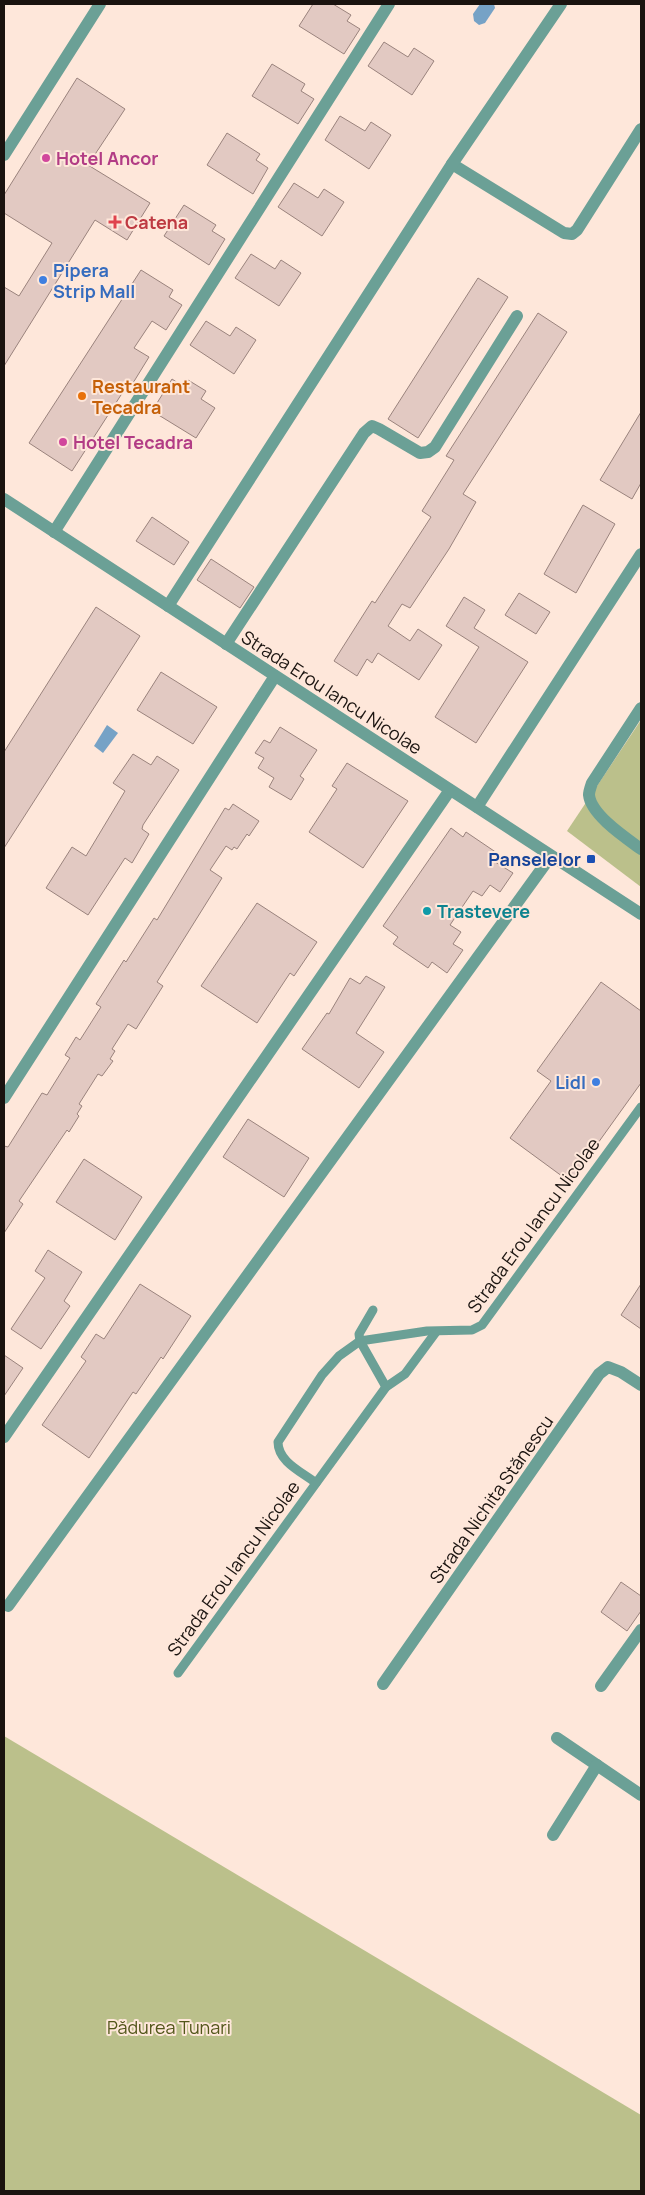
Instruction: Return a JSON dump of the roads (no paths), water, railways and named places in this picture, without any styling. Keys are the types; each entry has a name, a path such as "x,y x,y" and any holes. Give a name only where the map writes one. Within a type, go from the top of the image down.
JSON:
{"street":[{"path":"4,155 100,4"},
{"path":"54,532 389,4"},
{"path":"168,606 452,164 561,4"},
{"path":"452,164 564,233 572,234 577,230 641,129"},
{"path":"226,644 364,433 372,426 420,453 428,452 435,447 517,316"},
{"name":"Strada Erou Iancu Nicolae","path":"4,500 640,912"},
{"path":"477,807 641,554"},
{"path":"4,1098 275,676"},
{"path":"641,708 592,783 589,793 592,805 605,820 641,849"},
{"path":"4,1437 450,790"},
{"path":"8,1606 551,856"},
{"name":"Strada Nichita Stănescu","path":"383,1684 600,1374 608,1367 621,1372 641,1385"},
{"path":"601,1686 641,1630"},
{"path":"556,1738 641,1795"},
{"path":"552,1835 597,1765"}],"lane":[{"name":"Strada Erou Iancu Nicolae","path":"316,1483 284,1459 278,1449 278,1442 322,1375 339,1356 360,1341 427,1331 472,1330 482,1326 641,1107"},
{"path":"373,1310 359,1334 360,1341 386,1387"},
{"name":"Strada Erou Iancu Nicolae","path":"178,1673 386,1387 405,1374 436,1332"}],"water":[{"path":"480,4 494,4 495,8 485,23 479,25 474,21 473,14"},
{"path":"107,725 118,733 103,753 94,746"}],"place":[{"name":"Hotel Ancor","path":"46,158"},
{"name":"Catena","path":"115,222"},
{"name":"Pipera Strip Mall","path":"43,280"},
{"name":"Restaurant Tecadra","path":"82,396"},
{"name":"Hotel Tecadra","path":"63,442"},
{"name":"Panselelor","path":"591,859"},
{"name":"Trastevere","path":"427,911"},
{"name":"Lidl","path":"596,1082"}],"park label":[{"name":"Pădurea Tunari","path":"169,2027"}]}
